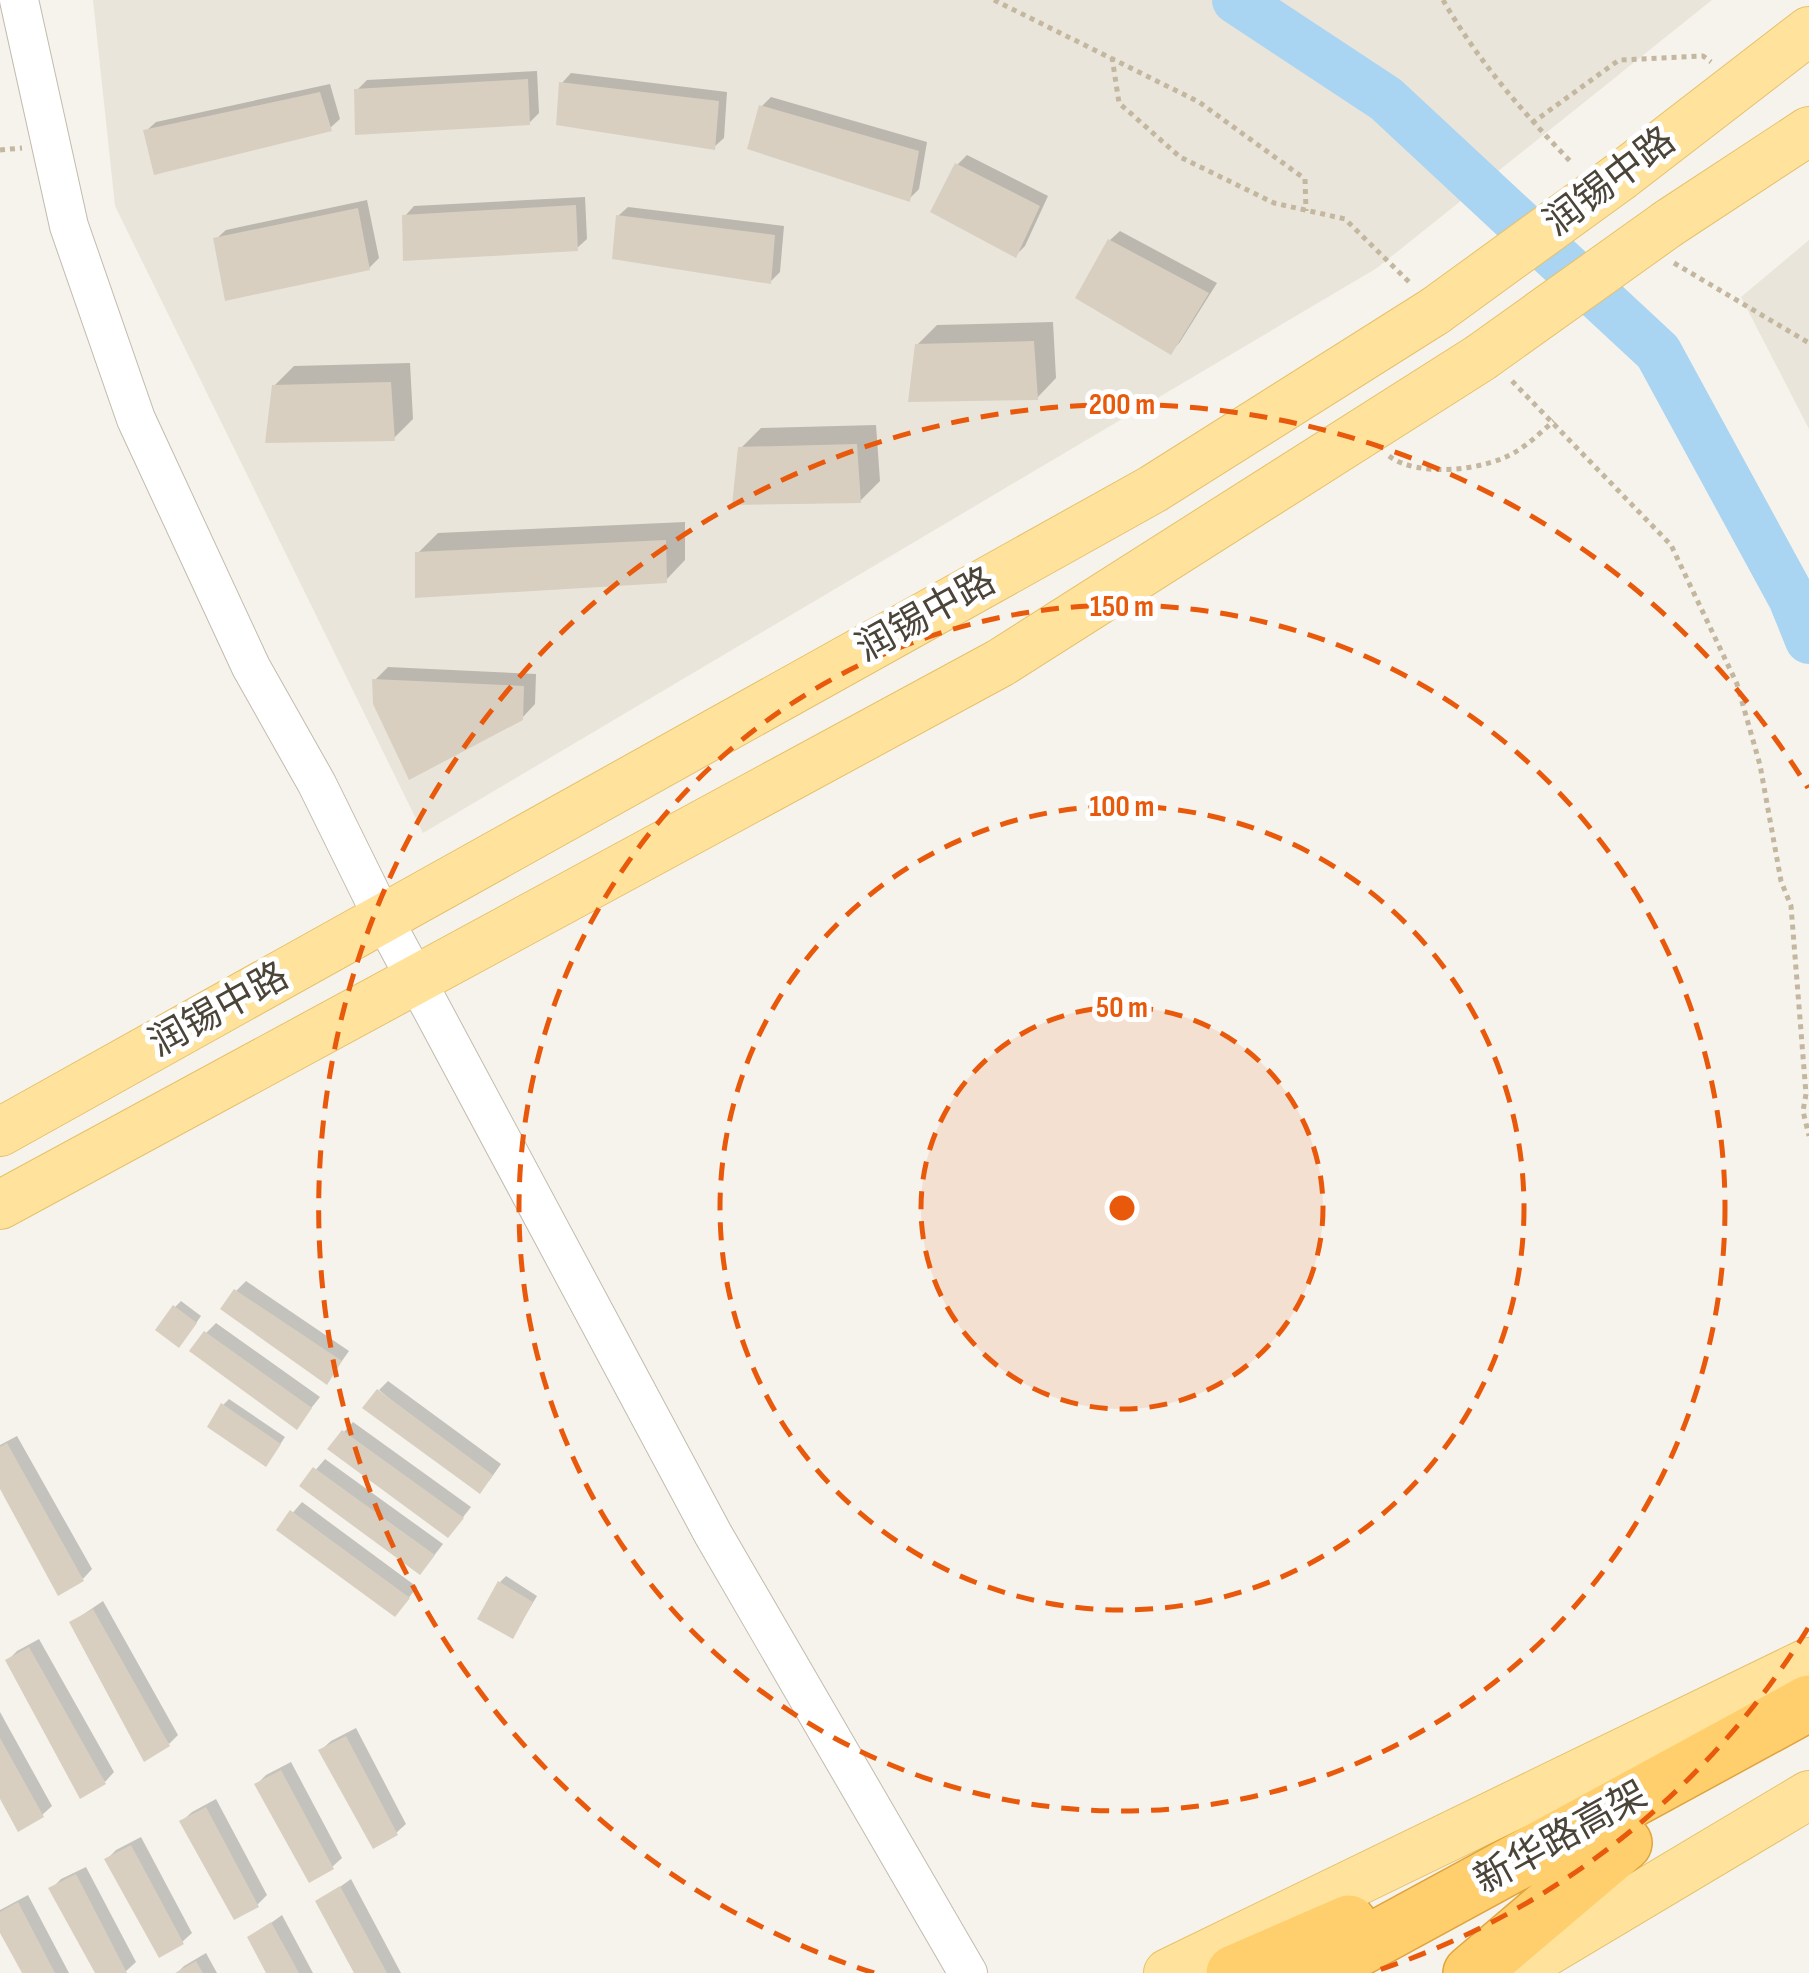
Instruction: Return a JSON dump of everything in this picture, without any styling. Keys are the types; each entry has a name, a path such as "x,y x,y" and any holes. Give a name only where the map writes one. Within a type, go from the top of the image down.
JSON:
{"highway":[{"name":"新华路高架","path":"1382,1973 1809,1703"},
{"name":"新华路高架","path":"1314,1973 1619,1826 1809,1744"},
{"path":"1234,1973 1619,1826"},
{"path":"1471,1973 1619,1826"}],"main road":[{"name":"润锡中路","path":"0,1132 1153,489 1425,299 1621,176 1809,31"},
{"name":"润锡中路","path":"0,1205 1000,664 1362,434 1496,369 1669,224 1809,131"},
{"path":"1168,1973 1809,1662"},
{"path":"1511,1973 1809,1795"}],"street":[{"path":"20,9 69,226 136,419 251,667 317,784 383,918 713,1534 968,1973"}],"path":[{"path":"994,0 1199,102 1305,179 1306,211"},
{"path":"1532,123 1619,60 1703,56 1741,83"},
{"path":"1112,57 1118,103 1180,157 1274,203 1345,219 1425,299"},
{"path":"1496,369 1554,421 1671,545 1737,684 1760,766 1781,881 1791,906 1806,1094 1803,1111 1809,1136"},
{"path":"1362,434 1402,465 1462,470 1514,454 1554,421"}],"shaded area":[{"path":"93,0 1712,0 1377,268 423,833 115,206"},
{"path":"1809,240 1809,429 1741,297"}],"building":[{"path":"528,79 530,125 355,135 354,89"},
{"path":"559,82 719,101 715,150 556,125"},
{"path":"320,92 332,131 154,175 143,130"},
{"path":"759,105 919,151 910,202 747,149"},
{"path":"955,163 1040,206 1016,258 930,212"},
{"path":"576,205 578,251 403,261 402,215"},
{"path":"358,208 370,270 225,301 213,238"},
{"path":"616,215 775,235 771,284 612,259"},
{"path":"1108,239 1209,293 1171,355 1075,298"},
{"path":"1034,341 1038,400 908,402 915,344"},
{"path":"391,382 395,441 265,443 272,385"},
{"path":"857,444 861,503 732,505 738,447"},
{"path":"666,540 667,583 415,598 415,552"},
{"path":"372,679 524,686 523,720 409,780 373,704"},
{"path":"234,1289 342,1361 327,1385 220,1309"},
{"path":"173,1305 197,1323 179,1348 155,1330"},
{"path":"204,1331 312,1408 297,1430 189,1351"},
{"path":"377,1389 493,1475 480,1494 362,1408"},
{"path":"221,1403 281,1444 266,1467 207,1427"},
{"path":"342,1430 464,1518 448,1538 327,1449"},
{"path":"7,1443 84,1581 58,1596 0,1489 0,1447"},
{"path":"313,1467 435,1555 420,1575 299,1486"},
{"path":"290,1510 410,1598 395,1617 276,1530"},
{"path":"498,1581 533,1602 513,1639 477,1619"},
{"path":"93,1609 170,1746 144,1762 69,1622"},
{"path":"29,1647 106,1784 80,1799 5,1660"},
{"path":"346,1736 398,1835 373,1849 318,1750"},
{"path":"0,1738 44,1817 18,1832 0,1799"},
{"path":"281,1770 334,1869 309,1883 254,1784"},
{"path":"206,1807 259,1907 234,1920 179,1821"},
{"path":"131,1845 184,1944 159,1958 104,1859"},
{"path":"76,1874 127,1973 95,1973 48,1888"},
{"path":"340,1886 387,1973 354,1973 315,1901"},
{"path":"18,1902 55,1973 22,1973 0,1933 0,1912"},
{"path":"271,1922 299,1973 266,1973 247,1937"},
{"path":"196,1961 203,1973 175,1973"}],"waterway":[{"path":"1236,0 1386,99 1658,352 1792,598 1809,640"}]}
